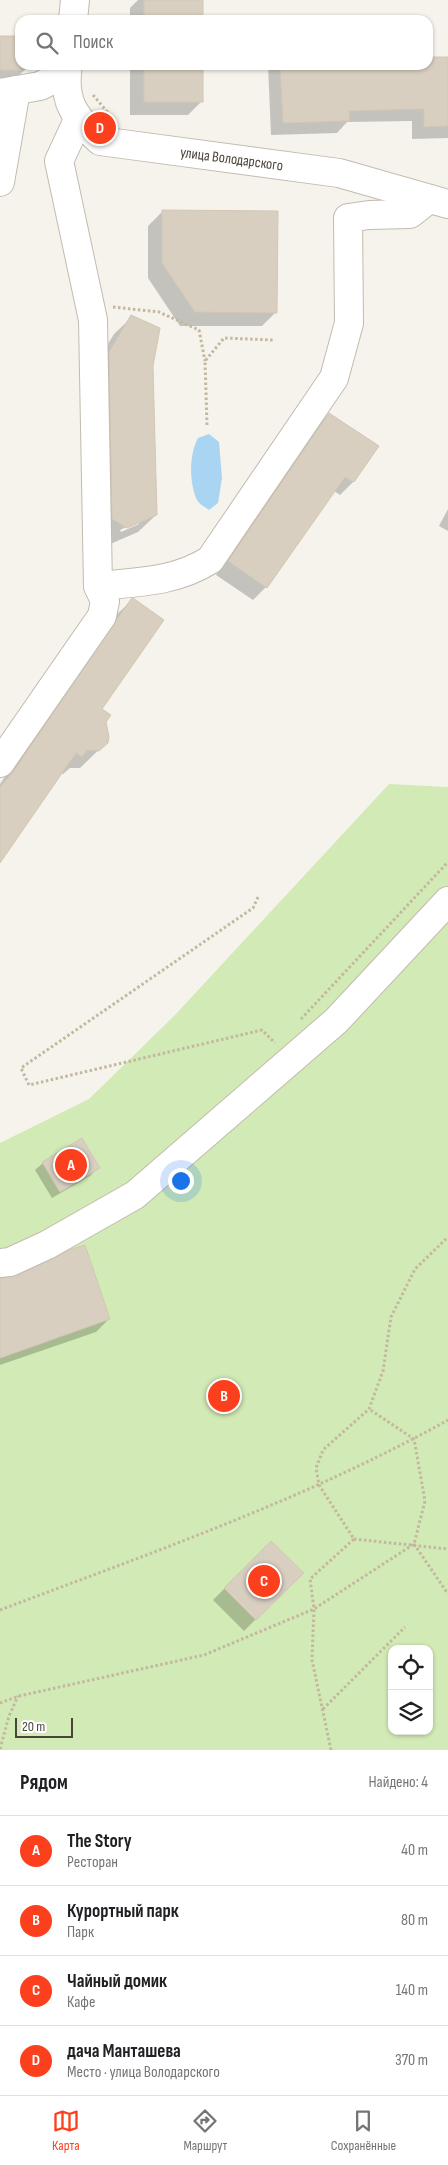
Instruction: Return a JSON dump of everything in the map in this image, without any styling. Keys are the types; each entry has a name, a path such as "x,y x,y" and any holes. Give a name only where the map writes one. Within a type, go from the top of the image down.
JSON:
{"street":[{"path":"74,15 75,0"},
{"path":"0,182 19,94 54,79 67,79"},
{"name":"улица Володарского","path":"67,79 78,120 100,141 339,173 438,202"},
{"path":"0,764 102,616 105,601 98,586 92,320 59,161 78,120"},
{"path":"98,586 157,580 193,570 210,560 334,378 349,323 348,218 369,215 410,214 438,202"},
{"path":"0,1263 10,1262 46,1245 135,1195 336,1022 448,901"}],"path":[{"path":"89,304 159,312 199,330 205,362 207,425"},
{"path":"205,362 224,338 273,340"},
{"path":"296,1023 448,862"},
{"path":"258,896 253,908 21,1068 29,1085 262,1030 276,1044"},
{"path":"269,1051 283,1037"},
{"path":"354,1539 319,1485 316,1468 323,1450 369,1409 383,1370 391,1318 415,1269 448,1237"},
{"path":"0,1703 18,1696 204,1655 314,1609 414,1544 425,1501 414,1439 369,1409"},
{"path":"0,1610 161,1549 319,1485 414,1439 448,1420"},
{"path":"331,1750 312,1660 314,1609 310,1579 354,1539 448,1549"},
{"path":"414,1544 448,1594"},
{"path":"322,1710 405,1627"},
{"path":"0,1749 9,1716 18,1696"}],"green space":[{"path":"389,784 448,787 448,1750 0,1750 0,1143 89,1099 175,1015"}],"water":[{"path":"209,434 219,442 222,478 218,503 209,510 197,500 194,493 191,469 193,452 198,438"}],"building":[{"path":"144,0 203,0 203,15 144,15"},
{"path":"0,36 15,36 15,70 0,70"},
{"path":"433,57 448,57 448,126 424,127 424,109 349,111 350,121 283,123 280,70 433,70"},
{"path":"144,70 203,70 203,102 144,102"},
{"path":"162,210 278,211 277,313 195,312 162,263"},
{"path":"131,315 160,328 153,366 157,515 127,528 112,519 109,352"},
{"path":"329,413 379,446 354,482 345,477 267,588 228,561"},
{"path":"133,598 164,620 102,709 111,715 106,722 109,737 108,743 99,751 87,750 82,757 76,753 0,863 0,787 13,772"},
{"path":"82,1138 100,1168 60,1192 42,1162"},
{"path":"85,1245 110,1319 0,1358 0,1278 17,1276 69,1250"},
{"path":"271,1541 304,1573 256,1620 224,1588"}],"place":[{"name":"дача Манташева","path":"100,128"},
{"name":"The Story","path":"71,1165"},
{"name":"Курортный парк","path":"224,1396"},
{"name":"Чайный домик","path":"264,1581"}]}
